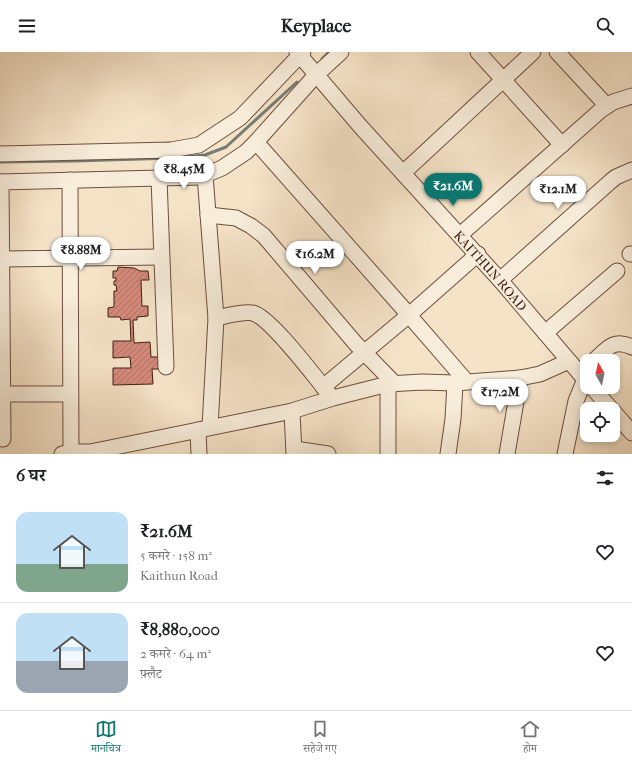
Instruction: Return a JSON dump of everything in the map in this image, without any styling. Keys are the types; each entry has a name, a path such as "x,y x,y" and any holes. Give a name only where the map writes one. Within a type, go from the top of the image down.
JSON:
{"street":[{"path":"2,439 1,182 200,177 222,168 246,152 316,75 341,52"},
{"path":"478,52 562,145"},
{"path":"403,173 533,52"},
{"path":"557,52 607,106"},
{"path":"0,154 171,150 199,144 240,118 300,53"},
{"name":"KAITHUN ROAD","path":"300,53 316,75 403,173 478,254 580,372"},
{"path":"460,235 607,106 632,96"},
{"path":"256,142 409,316 460,382 448,454"},
{"path":"500,280 611,181 616,177 632,170"},
{"path":"199,454 204,429 216,318 205,175"},
{"path":"159,178 166,367"},
{"path":"70,180 70,394 67,453 90,453 142,448 204,429 292,411 328,392 365,353 478,254"},
{"path":"208,215 236,218 251,226 264,236 392,384 388,454"},
{"path":"2,259 161,258"},
{"path":"545,333 617,271"},
{"path":"216,318 253,313 263,319 275,329 328,392"},
{"path":"602,354 613,344 623,343 632,347"},
{"path":"328,392 392,384 520,378 540,374 569,361"},
{"path":"507,454 520,378"},
{"path":"565,454 576,401 580,392"},
{"path":"2,394 70,394"},
{"name":"KAITHUN ROAD","path":"599,394 605,402"},
{"path":"292,411 294,452 328,454"},
{"path":"620,419 632,433"}],"building":[{"path":"118,267 148,271 149,280 141,280 142,306 148,306 148,316 137,317 137,320 133,320 134,343 150,342 151,357 159,357 159,369 152,369 153,384 113,385 113,368 131,368 130,357 113,358 113,341 131,341 130,319 121,320 120,317 108,317 108,308 114,307 114,291 117,291 116,285 114,285 116,278 113,278 113,271 117,271"}],"waterway":[{"path":"322,59 329,52"},
{"path":"0,162 174,158 205,155 226,147 297,82"}]}
